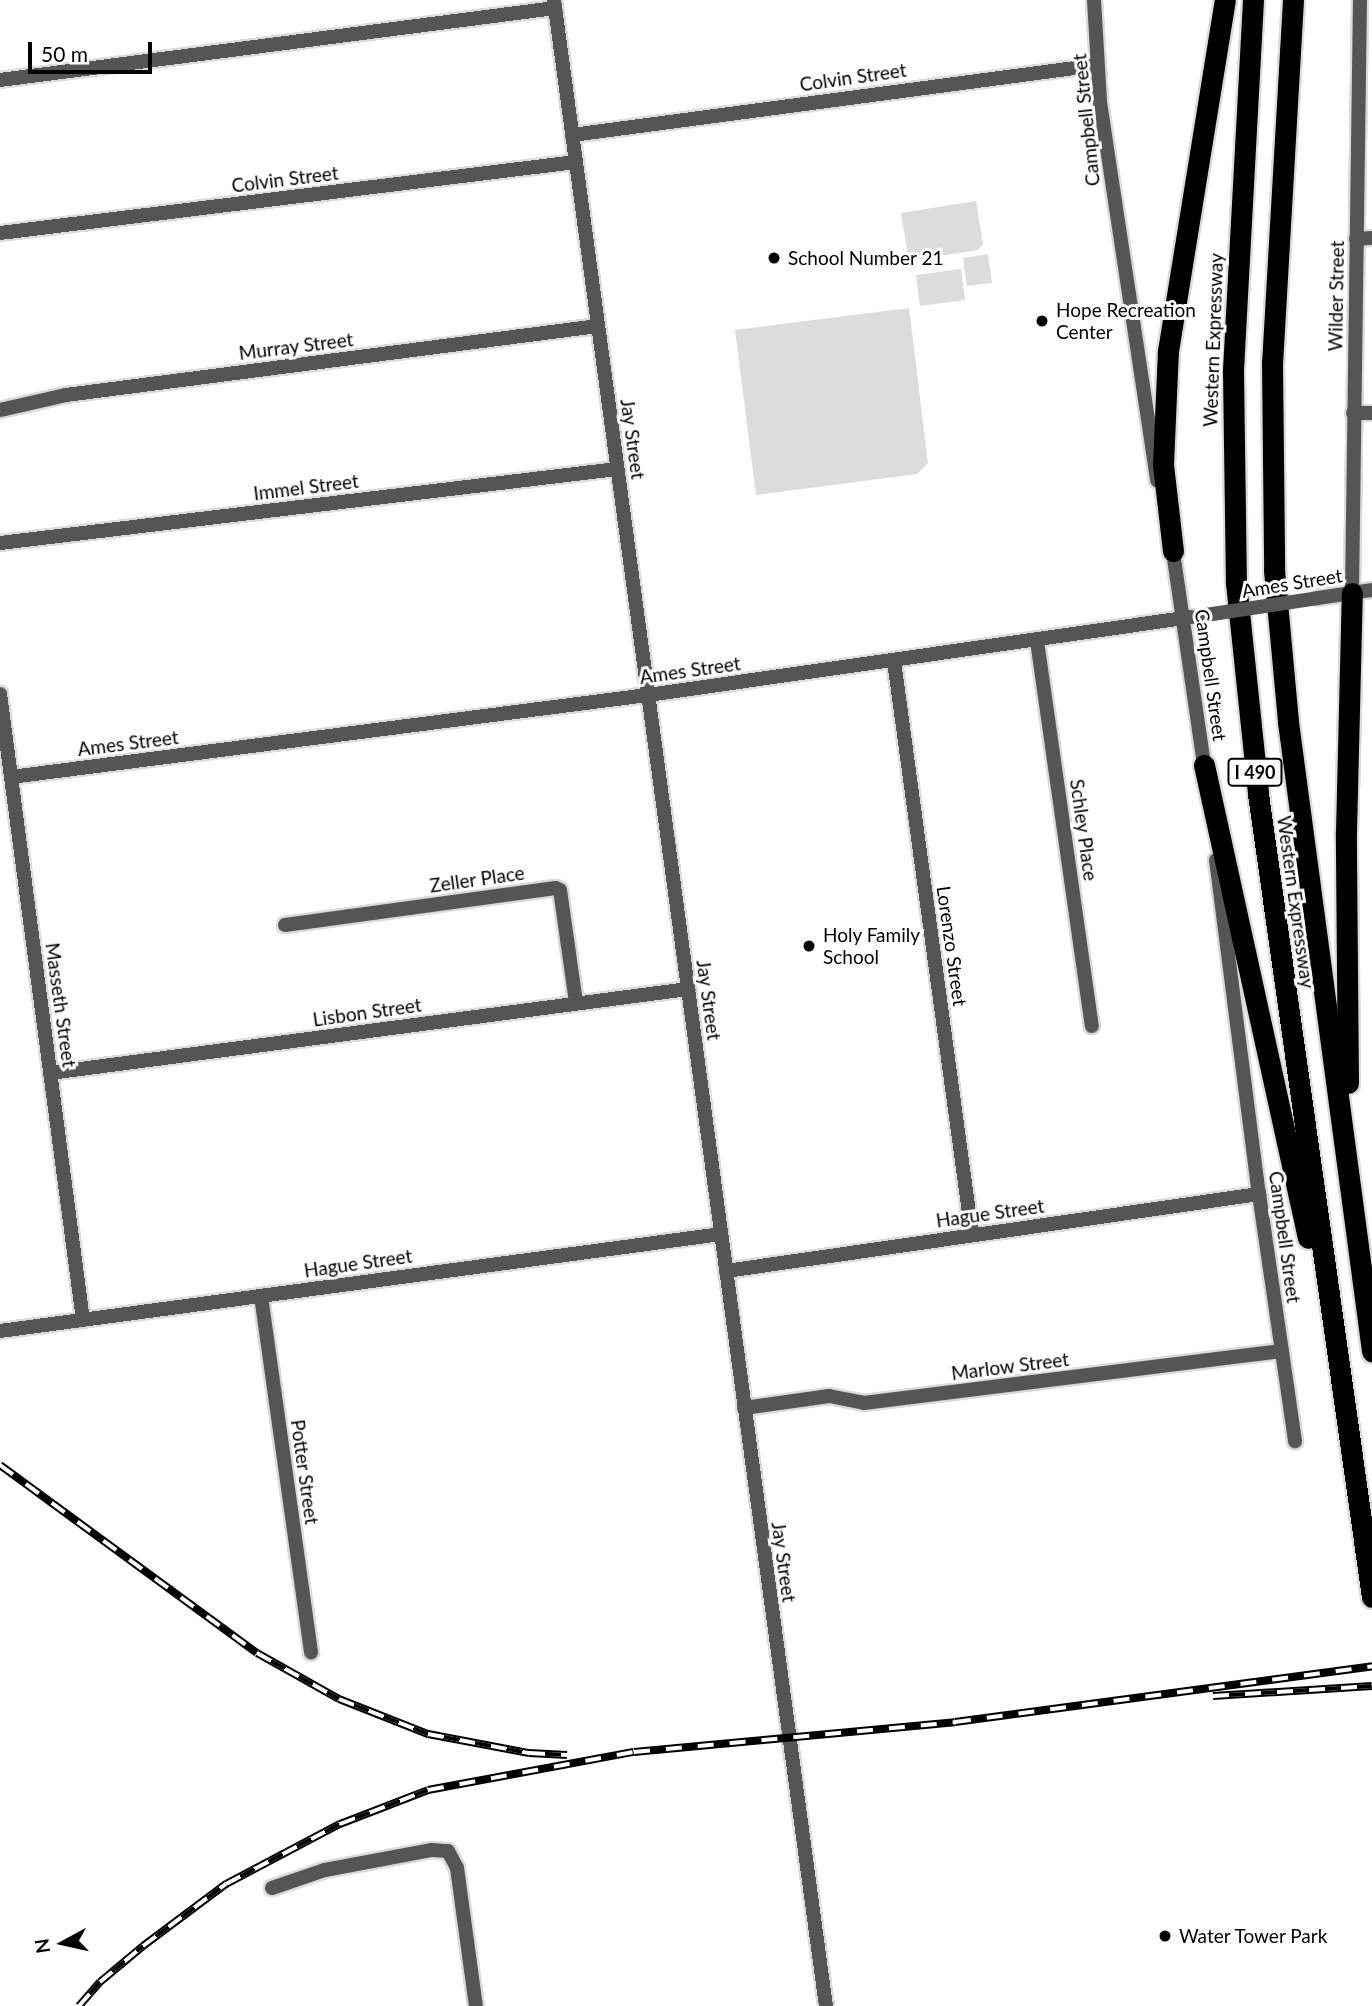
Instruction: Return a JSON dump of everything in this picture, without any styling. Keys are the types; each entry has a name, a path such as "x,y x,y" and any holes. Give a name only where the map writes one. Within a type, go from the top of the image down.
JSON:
{"highway":[{"path":"1173,551 1163,464 1167,359 1225,0"},
{"name":"Western Expressway","path":"1253,0 1234,343 1234,552 1254,764 1372,1597"},
{"name":"Western Expressway","path":"1293,0 1272,362 1274,570 1289,732 1372,1351"},
{"path":"1359,1260 1346,1025 1362,592"},
{"path":"1204,765 1346,1419"}],"street":[{"name":"Campbell Street","path":"1094,0 1097,65 1148,432 1173,551 1192,617 1204,765 1259,1194 1295,1441"},
{"path":"0,80 554,4"},
{"name":"Jay Street","path":"554,4 826,2006"},
{"name":"Wilder Street","path":"1362,592 1353,413 1364,6"},
{"name":"Colvin Street","path":"572,135 1097,65"},
{"name":"Colvin Street","path":"0,233 576,162"},
{"path":"1356,239 1372,238"},
{"name":"Murray Street","path":"0,410 66,395 598,326"},
{"path":"1353,413 1372,412"},
{"name":"Immel Street","path":"0,543 617,469"},
{"name":"Ames Street","path":"11,777 648,695 1362,592"},
{"name":"Schley Place","path":"1037,640 1092,1026"},
{"name":"Lorenzo Street","path":"894,661 972,1236"},
{"name":"Masseth Street","path":"0,694 83,1320"},
{"name":"Zeller Place","path":"285,925 555,888 560,890 576,1003"},
{"name":"Lisbon Street","path":"50,1073 688,989"},
{"name":"Hague Street","path":"726,1271 1259,1194"},
{"name":"Hague Street","path":"0,1331 721,1234"},
{"name":"Potter Street","path":"261,1296 310,1653"},
{"name":"Marlow Street","path":"744,1408 829,1396 864,1403 1282,1352"},
{"path":"272,1888 325,1870 432,1850 452,1853 457,1868 476,2006"}],"shaded area":[{"path":"976,201 983,244 978,250 914,260 908,255 901,213"},
{"path":"988,254 992,283 967,286 963,258"},
{"path":"961,269 965,300 920,306 916,275"},
{"path":"909,308 928,463 917,474 756,495 735,330"}],"railway":[{"path":"0,1465 257,1653 339,1699 428,1734 529,1753 567,1755"},
{"path":"79,2006 100,1982 143,1946 226,1884 340,1824 428,1790 634,1752 955,1722 1372,1666"},
{"path":"1213,1696 1372,1686"}],"place":[{"name":"School Number 21","path":"774,258"},
{"name":"Hope Recreation Center","path":"1042,321"},
{"name":"Holy Family School","path":"809,946"},
{"name":"Water Tower Park","path":"1165,1936"}]}
